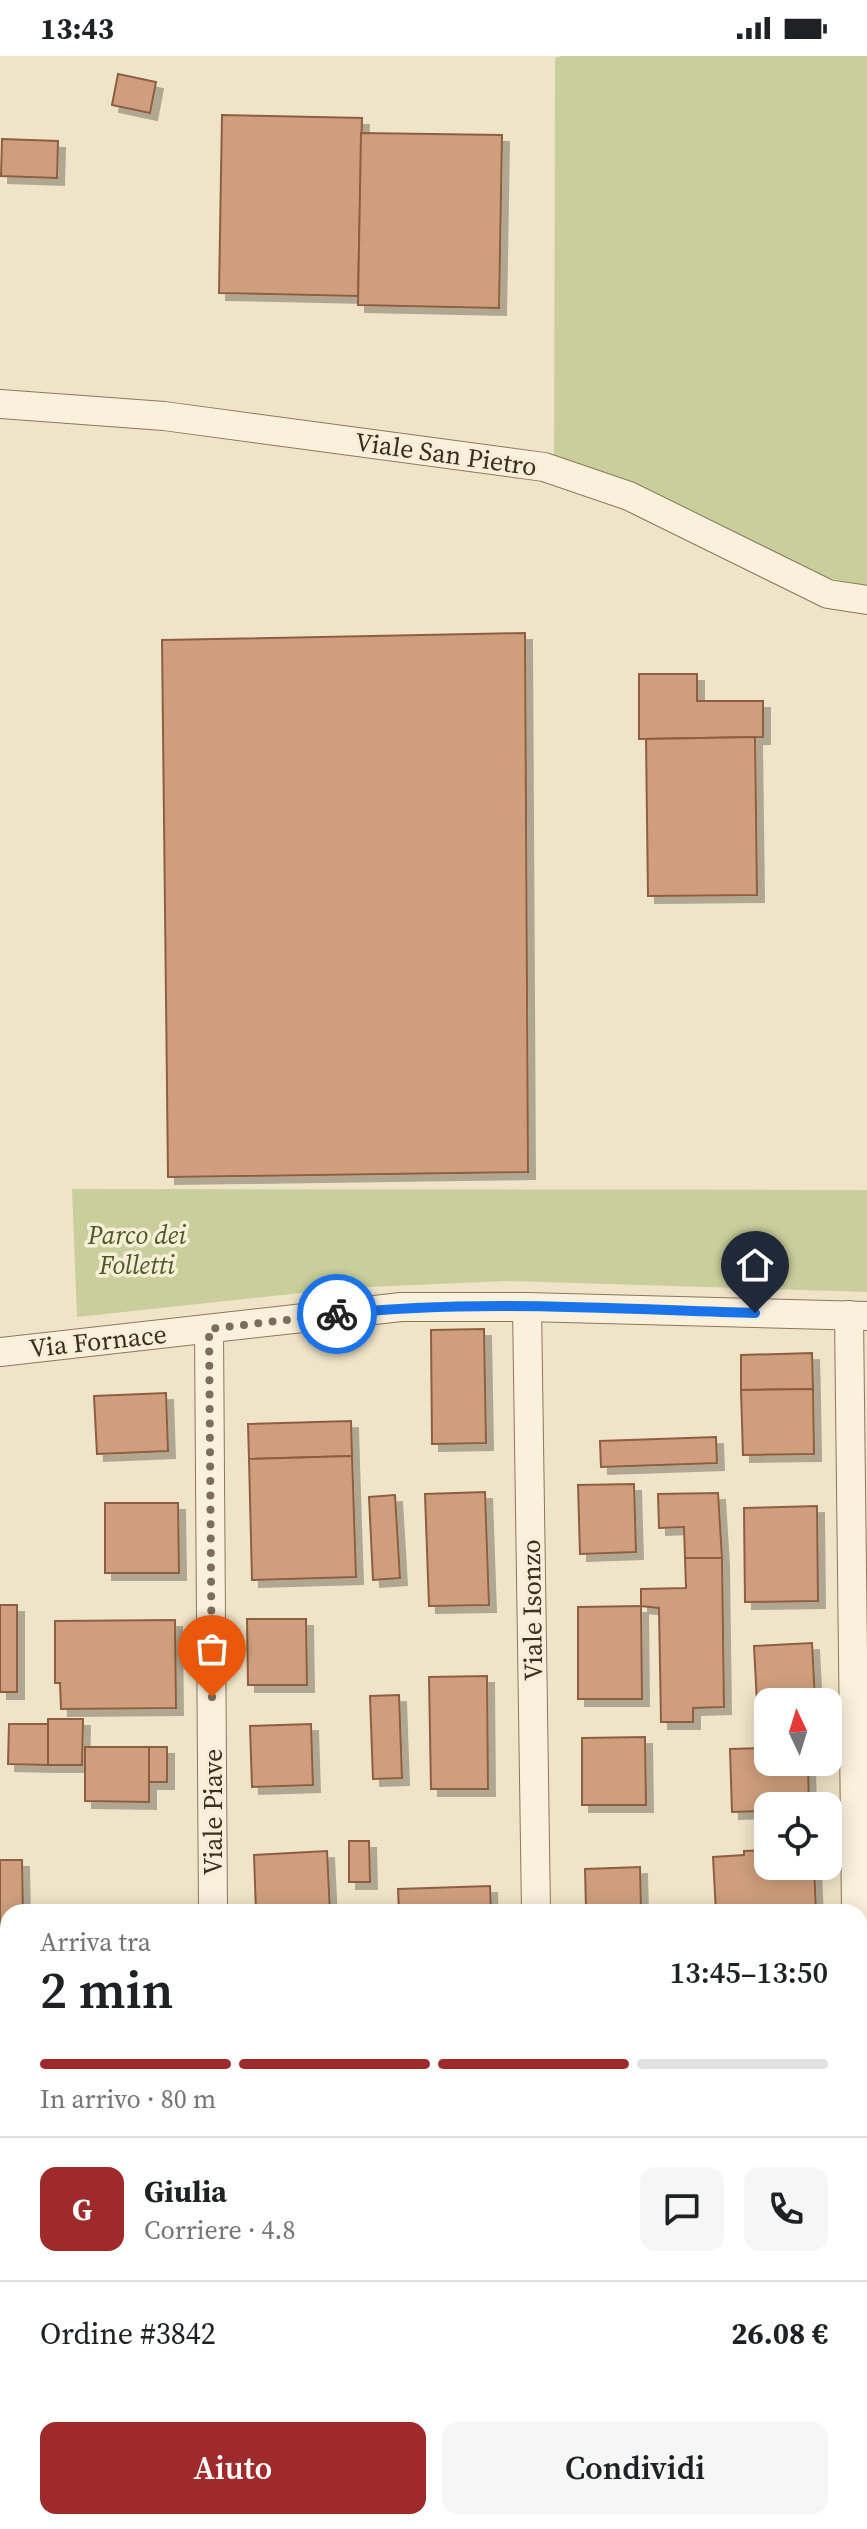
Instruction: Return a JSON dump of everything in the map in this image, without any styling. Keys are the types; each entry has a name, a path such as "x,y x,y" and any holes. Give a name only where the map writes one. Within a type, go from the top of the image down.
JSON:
{"street":[{"name":"Viale San Pietro","path":"0,404 164,416 544,467 629,496 828,594 867,600"},
{"name":"Via Fornace","path":"0,1352 401,1307 527,1307 858,1316"},
{"name":"Viale Isonzo","path":"527,1307 536,1904"},
{"path":"856,1904 858,1316"},
{"name":"Viale Piave","path":"209,1329 213,1904"}],"green space":[{"path":"867,56 867,586 793,570 554,468 555,58"},
{"name":"Parco dei Folletti","path":"72,1189 867,1190 867,1292 507,1281 346,1288 77,1317"}],"building":[{"path":"118,74 156,82 150,113 112,105"},
{"path":"222,115 362,118 358,296 219,293"},
{"path":"361,133 502,135 499,308 358,305"},
{"path":"2,139 58,141 57,178 1,176"},
{"path":"525,633 528,1172 168,1177 162,640"},
{"path":"639,674 697,674 697,701 763,701 763,737 639,739"},
{"path":"755,737 757,895 648,896 646,739"},
{"path":"484,1329 486,1443 432,1444 431,1330"},
{"path":"812,1353 813,1389 741,1390 741,1355"},
{"path":"813,1389 814,1454 743,1455 741,1390"},
{"path":"166,1393 168,1451 97,1454 94,1396"},
{"path":"351,1421 352,1456 249,1459 248,1424"},
{"path":"716,1437 717,1463 601,1467 600,1441"},
{"path":"352,1456 356,1577 252,1580 249,1459"},
{"path":"634,1484 636,1552 580,1554 578,1485"},
{"path":"485,1492 489,1605 429,1606 425,1494"},
{"path":"718,1493 722,1558 685,1558 684,1527 659,1528 658,1494"},
{"path":"395,1495 400,1578 373,1580 369,1497"},
{"path":"105,1503 178,1503 179,1573 105,1573"},
{"path":"817,1506 818,1601 745,1602 744,1508"},
{"path":"685,1558 722,1558 724,1707 693,1708 693,1722 661,1722 659,1608 641,1606 641,1589 686,1588"},
{"path":"0,1605 17,1605 17,1692 0,1692"},
{"path":"641,1606 642,1699 578,1699 578,1607"},
{"path":"247,1619 306,1619 307,1685 248,1685"},
{"path":"175,1620 176,1708 61,1709 60,1683 55,1683 55,1621"},
{"path":"812,1643 814,1688 756,1688 754,1646"},
{"path":"487,1676 488,1789 431,1789 429,1677"},
{"path":"399,1695 402,1778 373,1779 370,1696"},
{"path":"48,1719 83,1719 82,1765 48,1765"},
{"path":"9,1724 48,1724 48,1765 8,1764"},
{"path":"311,1724 313,1785 252,1787 250,1726"},
{"path":"645,1737 646,1805 582,1805 582,1738"},
{"path":"85,1747 149,1747 149,1802 85,1801"},
{"path":"149,1747 167,1747 167,1782 149,1782"},
{"path":"754,1748 754,1776 808,1776 809,1792 754,1792 754,1811 732,1812 730,1749"},
{"path":"349,1841 369,1841 370,1882 349,1882"},
{"path":"327,1851 330,1904 256,1904 254,1855"},
{"path":"744,1851 754,1851 754,1880 815,1880 816,1904 716,1904 713,1857 744,1855"},
{"path":"0,1860 22,1860 23,1904 0,1904"},
{"path":"640,1867 641,1904 586,1904 585,1869"},
{"path":"490,1886 491,1904 399,1904 398,1889"}],"way so far":[{"path":"212,1697 209,1329 337,1314"}],"route":[{"path":"337,1314 401,1307 755,1313"}]}
